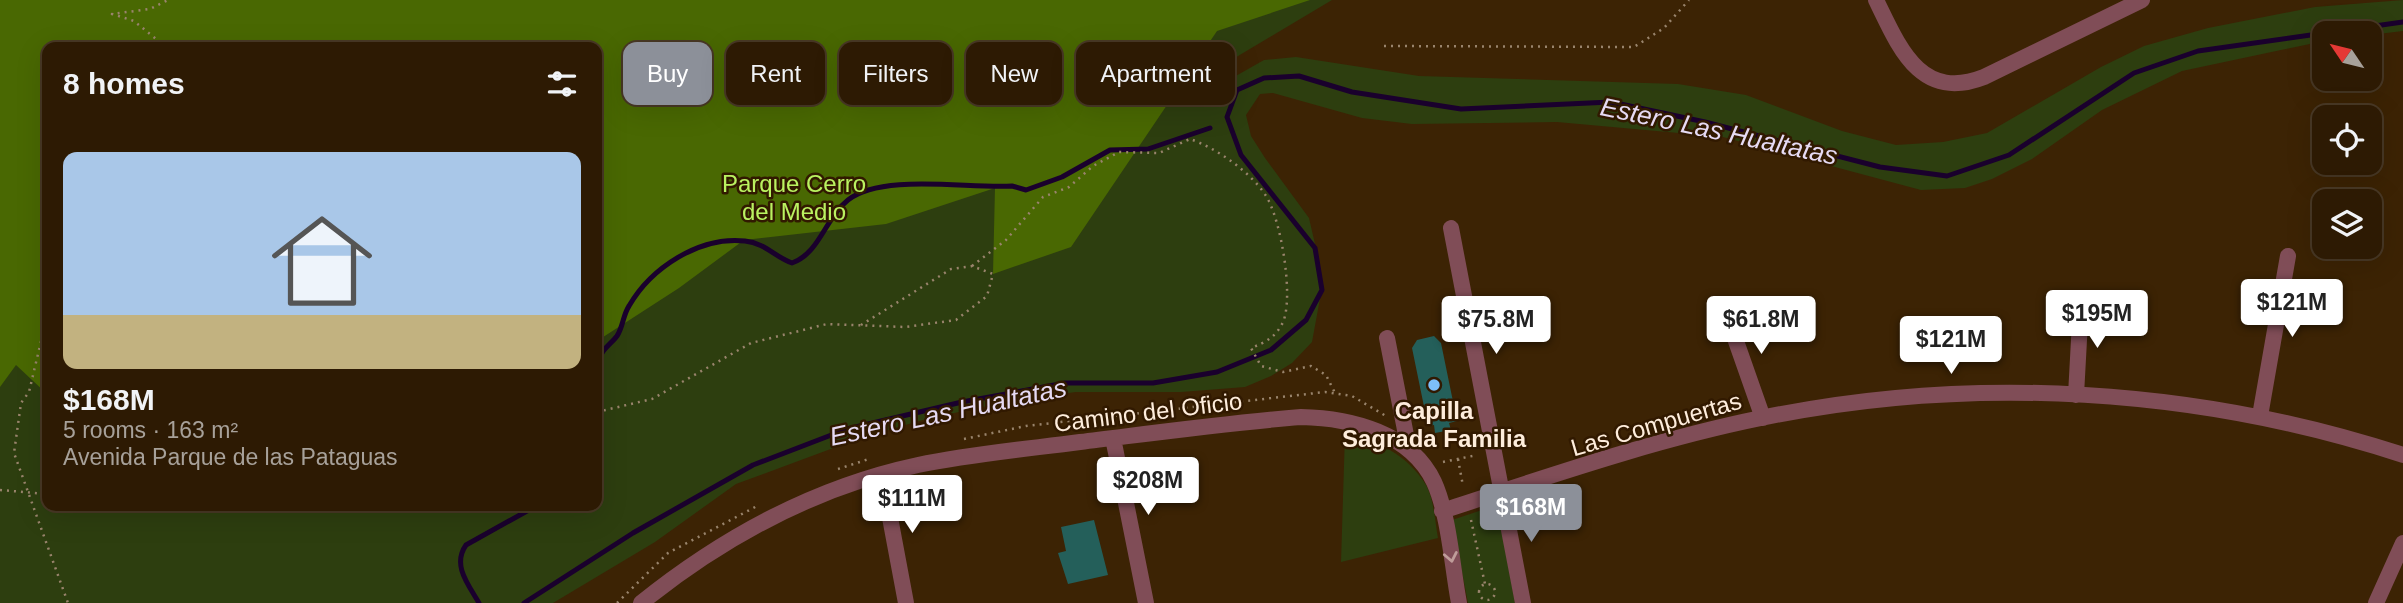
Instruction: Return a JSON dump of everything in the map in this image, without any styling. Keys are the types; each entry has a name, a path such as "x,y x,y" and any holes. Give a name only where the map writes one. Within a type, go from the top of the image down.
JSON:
{"street":[{"path":"1876,0 1900,49 1913,65 1941,81 1963,83 1984,77 2142,0"},
{"path":"1451,228 1524,603"},
{"path":"2260,416 2288,256"},
{"path":"2076,394 2081,303"},
{"name":"Las Compuertas","path":"1724,307 1763,418"},
{"path":"1387,338 1406,435 1404,446"},
{"name":"Las Compuertas","path":"1442,511 1686,436 1763,418 1909,397 1993,393 2076,394 2186,404 2260,416 2403,455"},
{"name":"Camino del Oficio","path":"641,603 722,545 773,517 821,495 882,475 951,459 1113,438 1319,417 1370,428 1404,446 1426,468 1437,490 1459,603"},
{"path":"1113,438 1146,603"},
{"path":"882,475 906,603"},
{"path":"2376,603 2403,543"},
{"path":"663,585 666,603"}],"path":[{"path":"160,42 134,21 112,14 150,9 168,0"},
{"path":"1384,46 1634,47 1664,28 1689,0"},
{"path":"972,266 1006,240 1043,197 1069,187 1093,166 1119,152 1159,153 1190,139 1209,146 1230,160 1266,196 1280,230 1285,260 1284,320 1271,340 1251,348 1261,366 1283,372 1311,366 1326,375 1335,394"},
{"path":"602,411 652,398 751,343 827,324 905,327 956,320 987,296 993,274 972,266 951,269 861,325"},
{"path":"42,337 29,392 21,403 14,453 25,490 68,603"},
{"path":"1426,468 1495,451"},
{"path":"1458,458 1485,584"},
{"path":"0,490 42,493"},
{"path":"1485,584 1492,585 1495,590 1489,601 1483,599 1478,592 1485,584"}],"green space":[{"name":"Parque Cerro del Medio","path":"0,0 1332,0 1235,58 1235,42 1076,42 1076,105 1235,105 1235,76 1264,60 1296,57 1419,76 1678,84 1746,95 1842,131 1896,145 1943,142 1987,133 2101,67 2144,46 2208,28 2315,7 2403,0 2403,31 2382,34 2382,21 2312,21 2312,44 2182,71 2102,110 2032,159 1992,179 1965,188 1921,190 1723,137 1557,122 1412,124 1362,118 1273,93 1260,94 1246,115 1251,136 1309,218 1318,257 1321,293 1312,342 1292,363 1245,387 1181,392 1076,392 1021,399 930,418 863,437 736,484 655,542 553,603 0,603"},
{"path":"0,0 1310,0 1217,31 1210,42 1076,42 1076,105 1167,105 1071,247 993,274 995,188 886,224 744,240 679,288 602,338 602,42 42,42 42,389 16,365 0,387"},
{"path":"1345,433 1391,450 1419,474 1431,497 1438,538 1341,562"},
{"path":"1497,505 1515,603 1468,603 1452,520"}],"building":[{"name":"Capilla Sagrada Familia","path":"1434,336 1441,343 1457,421 1449,423 1451,430 1435,433 1434,425 1428,426 1412,348 1417,340"},
{"path":"1094,520 1108,575 1068,584 1058,553 1066,551 1061,527"}],"waterway":[{"name":"Estero Las Hualtatas","path":"524,603 633,533 753,465 847,429 962,402 1065,383 1153,383 1217,372 1271,350 1306,320 1322,290 1315,248 1241,155 1227,117 1237,90 1264,78 1299,76 1352,92 1461,109 1611,102 1705,122 1880,167 1947,176 2009,155 2134,73 2198,51 2403,22"},
{"path":"602,353 617,336 627,310 638,292 663,267 694,249 728,241 745,241 758,244 792,263 802,258 816,243 840,207 863,192 903,184 1012,186 1026,190 1062,177 1110,150 1148,149 1210,128"},
{"path":"479,603 463,574 462,552 466,545 527,511"}],"place":[{"name":"Capilla Sagrada Familia","path":"1434,385"}]}
